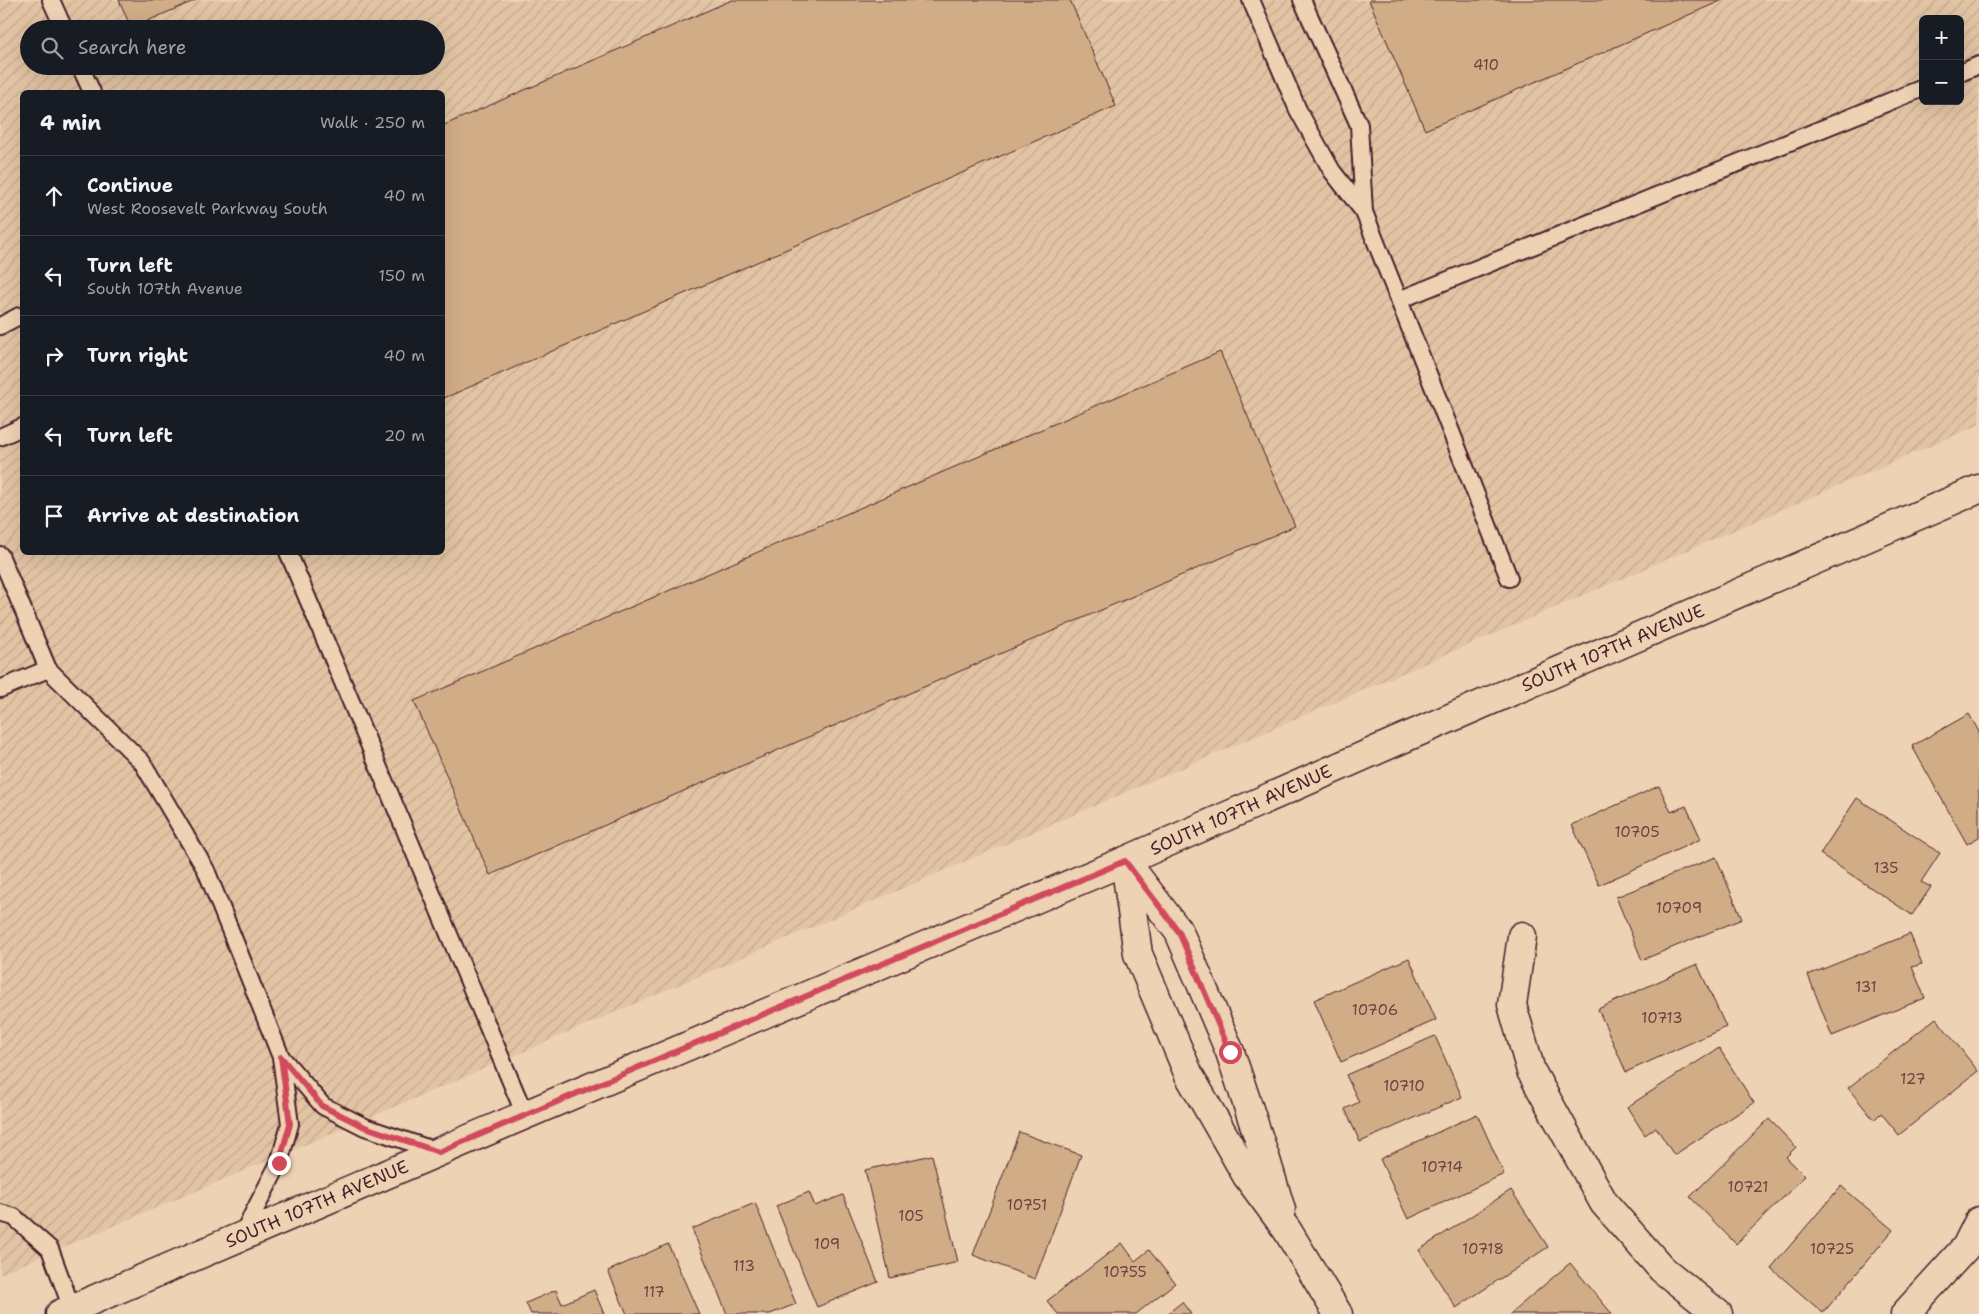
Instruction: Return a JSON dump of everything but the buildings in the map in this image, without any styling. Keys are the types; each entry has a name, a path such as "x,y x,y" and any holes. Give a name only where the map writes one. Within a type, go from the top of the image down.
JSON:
{"main road":[{"name":"SOUTH 107TH AVENUE","path":"66,1311 1125,861 1979,489"},
{"path":"1125,861 1138,954 1189,1076 1247,1176 1287,1230 1338,1314"},
{"path":"1125,861 1179,932 1230,1052 1287,1230"},
{"path":"1522,936 1512,1006 1531,1071 1604,1203 1662,1269 1718,1314"},
{"path":"1905,1314 1966,1247 1979,1221"}],"lane":[{"path":"51,0 60,20"},
{"path":"1250,0 1298,110 1332,171 1364,212 1509,578"},
{"path":"1302,0 1359,126 1364,212"},
{"path":"1964,71 1979,65"},
{"path":"84,75 91,90"},
{"path":"1400,300 1919,90"},
{"path":"0,326 19,316"},
{"path":"0,437 20,428"},
{"path":"0,555 48,669 142,762 206,870 281,1057 290,1124 279,1163 241,1237"},
{"path":"289,555 525,1115"},
{"path":"0,689 48,669"},
{"path":"281,1057 322,1106 365,1127 439,1152"},
{"path":"0,1213 14,1218 50,1249 66,1311"}],"shaded area":[{"path":"0,0 1979,0 1979,425 439,1088 0,1274"}],"route":[{"path":"279,1163 290,1124 281,1057 322,1106 365,1127 439,1152 1125,861 1179,932 1230,1052"}]}
